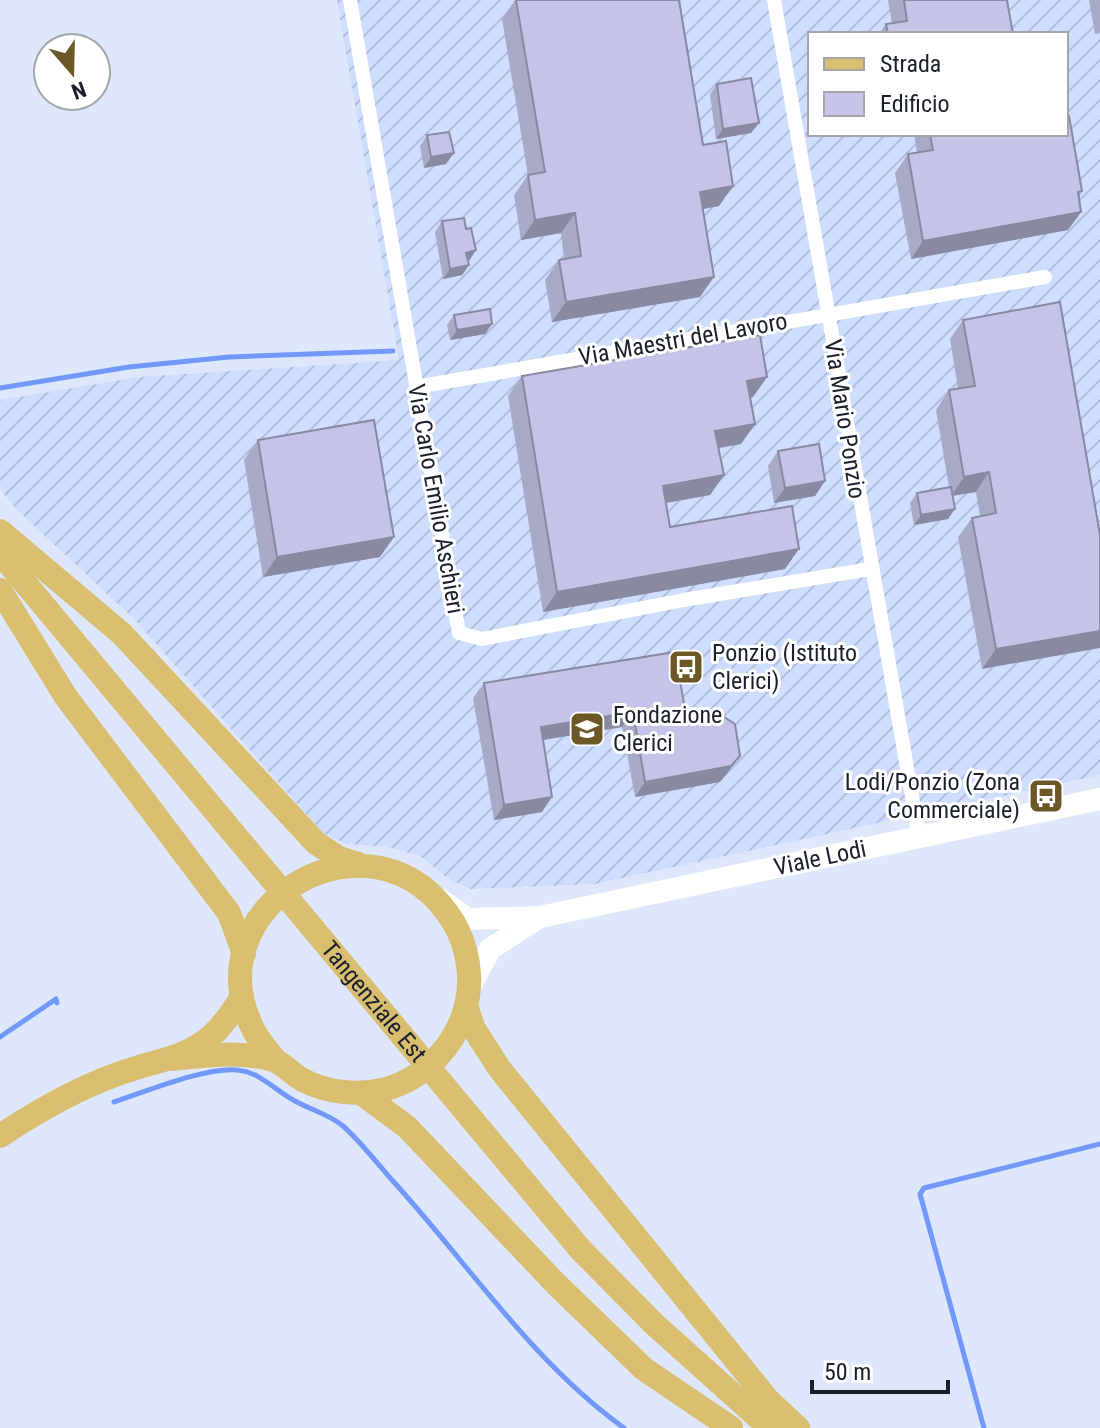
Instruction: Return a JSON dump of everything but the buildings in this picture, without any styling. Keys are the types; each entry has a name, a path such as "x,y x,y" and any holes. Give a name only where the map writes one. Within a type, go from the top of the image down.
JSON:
{"main road":[{"path":"0,531 122,634 316,843 339,858 396,873 424,888 445,908 460,933 468,960 468,998 474,1029 499,1068 758,1388 798,1428"},
{"name":"Tangenziale Est","path":"0,553 580,1249 654,1324 770,1428"},
{"path":"0,590 66,697 229,913 244,954"},
{"path":"364,866 337,867 311,874 288,888 268,906 253,929 244,954 242,996 254,1031 275,1060 302,1080 334,1091 361,1093 385,1089 408,1080 428,1067 445,1049 458,1029 468,998"},
{"path":"0,1136 40,1109 115,1075 170,1059 208,1041 227,1022 242,996"},
{"path":"170,1059 227,1053 275,1060"},
{"path":"361,1093 407,1127 556,1284 644,1369 731,1428"}],"street":[{"name":"Via Carlo Emilio Aschieri","path":"350,0 459,633 482,639 684,600 870,569"},
{"name":"Via Mario Ponzio","path":"774,0 870,569 919,837"},
{"name":"Via Maestri del Lavoro","path":"416,387 1045,277"},
{"name":"Viale Lodi","path":"424,888 468,919 540,917 1100,799"},
{"name":"Viale Lodi","path":"468,998 490,949 540,917"}],"shaded area":[{"path":"337,0 1100,0 1100,775 595,884 471,889 449,879 420,856 389,847 347,844 324,834 135,620 16,509 0,489 0,400 139,377 399,360"}],"waterway":[{"path":"0,388 129,367 229,357 393,351"},
{"path":"0,1037 56,999 57,1003"},
{"path":"114,1102 192,1076 237,1070 261,1078 295,1101 338,1122 368,1152 530,1342 591,1402 624,1428"},
{"path":"984,1428 920,1194 924,1188 1100,1144"}],"place":[{"name":"Ponzio (Istituto Clerici)","path":"686,667"},
{"name":"Fondazione Clerici","path":"587,729"},
{"name":"Lodi/Ponzio (Zona Commerciale)","path":"1046,796"}]}
